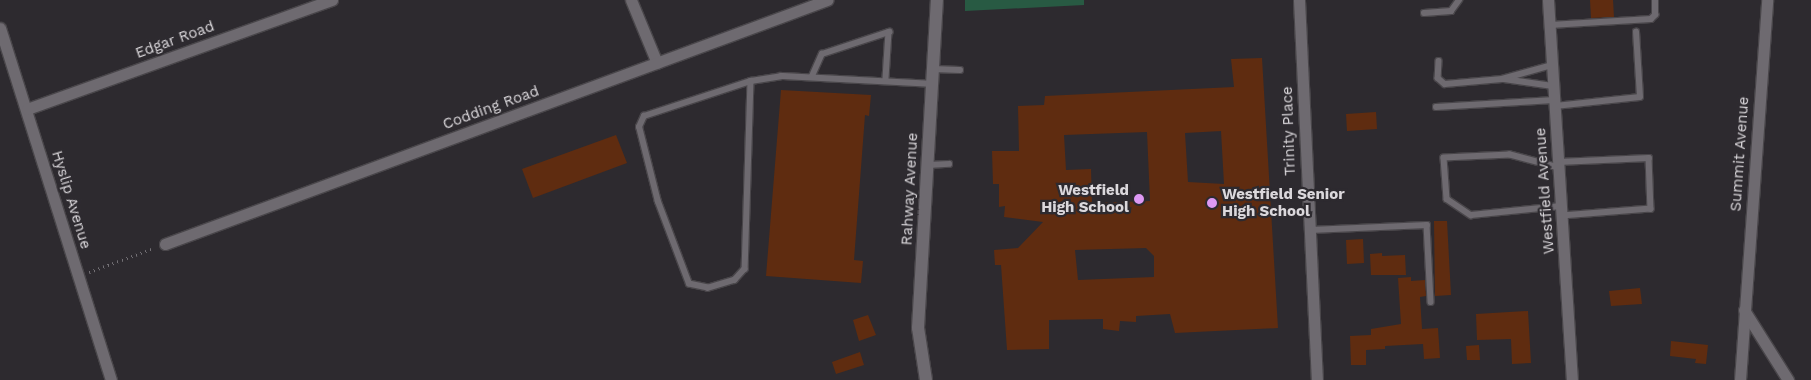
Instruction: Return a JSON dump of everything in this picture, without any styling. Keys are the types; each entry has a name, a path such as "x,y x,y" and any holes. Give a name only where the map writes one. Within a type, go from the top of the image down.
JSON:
{"street":[{"name":"Edgar Road","path":"27,109 332,0"},
{"path":"631,0 657,63"},
{"name":"Codding Road","path":"165,244 827,0"},
{"name":"Rahway Avenue","path":"926,380 918,328 937,0"},
{"name":"Trinity Place","path":"1299,0 1308,230 1317,380"},
{"name":"Westfield Avenue","path":"1548,0 1572,380"},
{"name":"Summit Avenue","path":"1740,380 1767,0"},
{"name":"Hyslip Avenue","path":"0,28 112,380"},
{"path":"1744,310 1788,380"}],"lane":[{"path":"1424,13 1451,11 1459,0"},
{"path":"1550,26 1651,19 1656,15 1655,0"},
{"path":"812,76 822,54 889,32 886,79"},
{"path":"1436,107 1555,103 1640,97 1636,32"},
{"path":"1439,61 1438,78 1445,84 1502,79 1552,65"},
{"path":"933,69 960,70"},
{"path":"750,81 745,269 735,280 708,288 689,284 658,202 639,127 644,116 750,81 781,76 886,79 932,84"},
{"path":"1502,79 1553,86"},
{"path":"1510,155 1559,165 1649,158 1652,209 1561,211 1470,215 1446,199 1444,158 1510,155"},
{"path":"928,165 948,164"},
{"path":"1308,230 1427,225 1431,302"}],"path":[{"path":"78,276 165,244"}],"green space":[{"path":"965,0 1084,0 1084,5 965,11"}],"building":[{"path":"1590,0 1613,0 1614,17 1591,18"},
{"name":"Westfield Senior High School","path":"1262,58 1278,328 1175,333 1170,314 1136,316 1136,322 1120,321 1119,331 1103,329 1103,319 1049,320 1049,349 1007,350 1001,265 995,265 994,250 1018,248 1043,222 1004,217 1005,206 999,207 999,184 993,184 992,151 1019,151 1018,106 1044,105 1045,96 1234,87 1231,59","holes":["1221,131 1224,184 1188,182 1185,133","1147,132 1150,201 1092,203 1091,169 1066,170 1064,135","1146,248 1154,256 1154,277 1078,280 1075,250"]},
{"path":"781,90 871,95 869,116 865,115 854,260 863,261 861,283 766,276"},
{"path":"1376,112 1377,129 1347,131 1346,114"},
{"path":"616,135 627,163 533,198 522,169"},
{"path":"1434,221 1447,221 1451,295 1435,296"},
{"path":"1363,239 1364,263 1347,264 1346,240"},
{"path":"1382,253 1382,256 1405,255 1406,275 1371,275 1370,254"},
{"path":"1411,277 1411,281 1425,280 1426,296 1420,297 1422,329 1438,328 1440,358 1424,359 1423,344 1385,346 1385,349 1366,350 1366,365 1351,365 1350,336 1371,335 1371,329 1401,324 1398,278"},
{"path":"1640,288 1642,304 1611,306 1609,291"},
{"path":"1528,311 1531,363 1512,364 1511,339 1477,340 1476,314"},
{"path":"868,315 876,335 859,341 853,320"},
{"path":"1671,341 1708,345 1706,364 1695,363 1696,359 1670,356"},
{"path":"1479,345 1480,360 1467,360 1466,346"},
{"path":"860,352 864,365 836,374 832,362"}],"place":[{"name":"Westfield High School","path":"1139,199"},
{"name":"Westfield Senior High School","path":"1212,203"}]}
